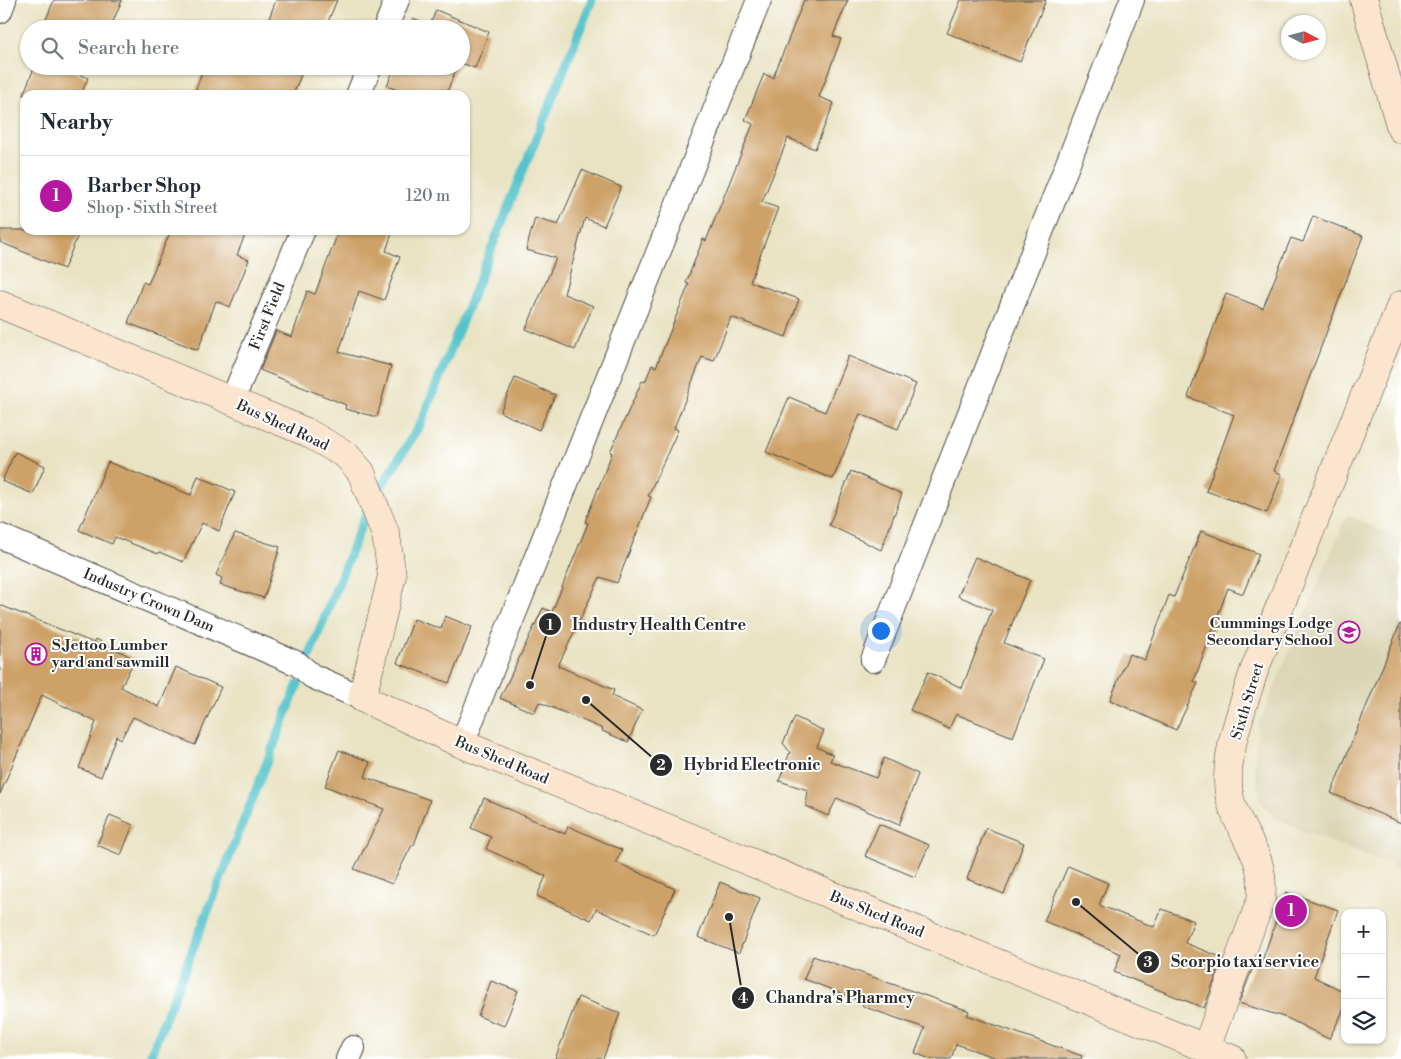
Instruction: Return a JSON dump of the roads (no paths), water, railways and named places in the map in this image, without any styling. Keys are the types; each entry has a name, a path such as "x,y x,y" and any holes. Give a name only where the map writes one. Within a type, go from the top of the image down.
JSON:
{"street":[{"path":"0,11 4,0"},
{"path":"389,20 397,0"},
{"path":"462,744 759,0"},
{"path":"873,660 1132,0"},
{"path":"1364,0 1401,130"},
{"path":"360,90 366,75"},
{"name":"First Field","path":"232,401 301,235"},
{"name":"Bus Shed Road","path":"0,304 306,432 346,455 361,472 386,535 392,576 362,698 462,744 1232,1059"},
{"name":"Sixth Street","path":"1206,1048 1260,900 1262,888 1260,862 1242,830 1230,798 1228,776 1242,710 1258,662 1401,305"},
{"name":"Industry Crown Dam","path":"0,536 298,664 312,676 362,698"}],"waterway":[{"path":"376,495 421,423 592,0"},
{"path":"306,664 369,506"},
{"path":"149,1059 298,684"}],"place":[{"name":"Cummings Lodge Secondary School","path":"1349,632"},
{"name":"S.Jettoo Lumber yard and sawmill","path":"36,654"},
{"name":"Industry Health Centre","path":"530,685"},
{"name":"Hybrid Electronic","path":"586,700"},
{"name":"Scorpio taxi service","path":"1076,902"},
{"name":"Barber Shop","path":"1291,911"},
{"name":"Chandra's Pharmcy","path":"729,917"}]}
